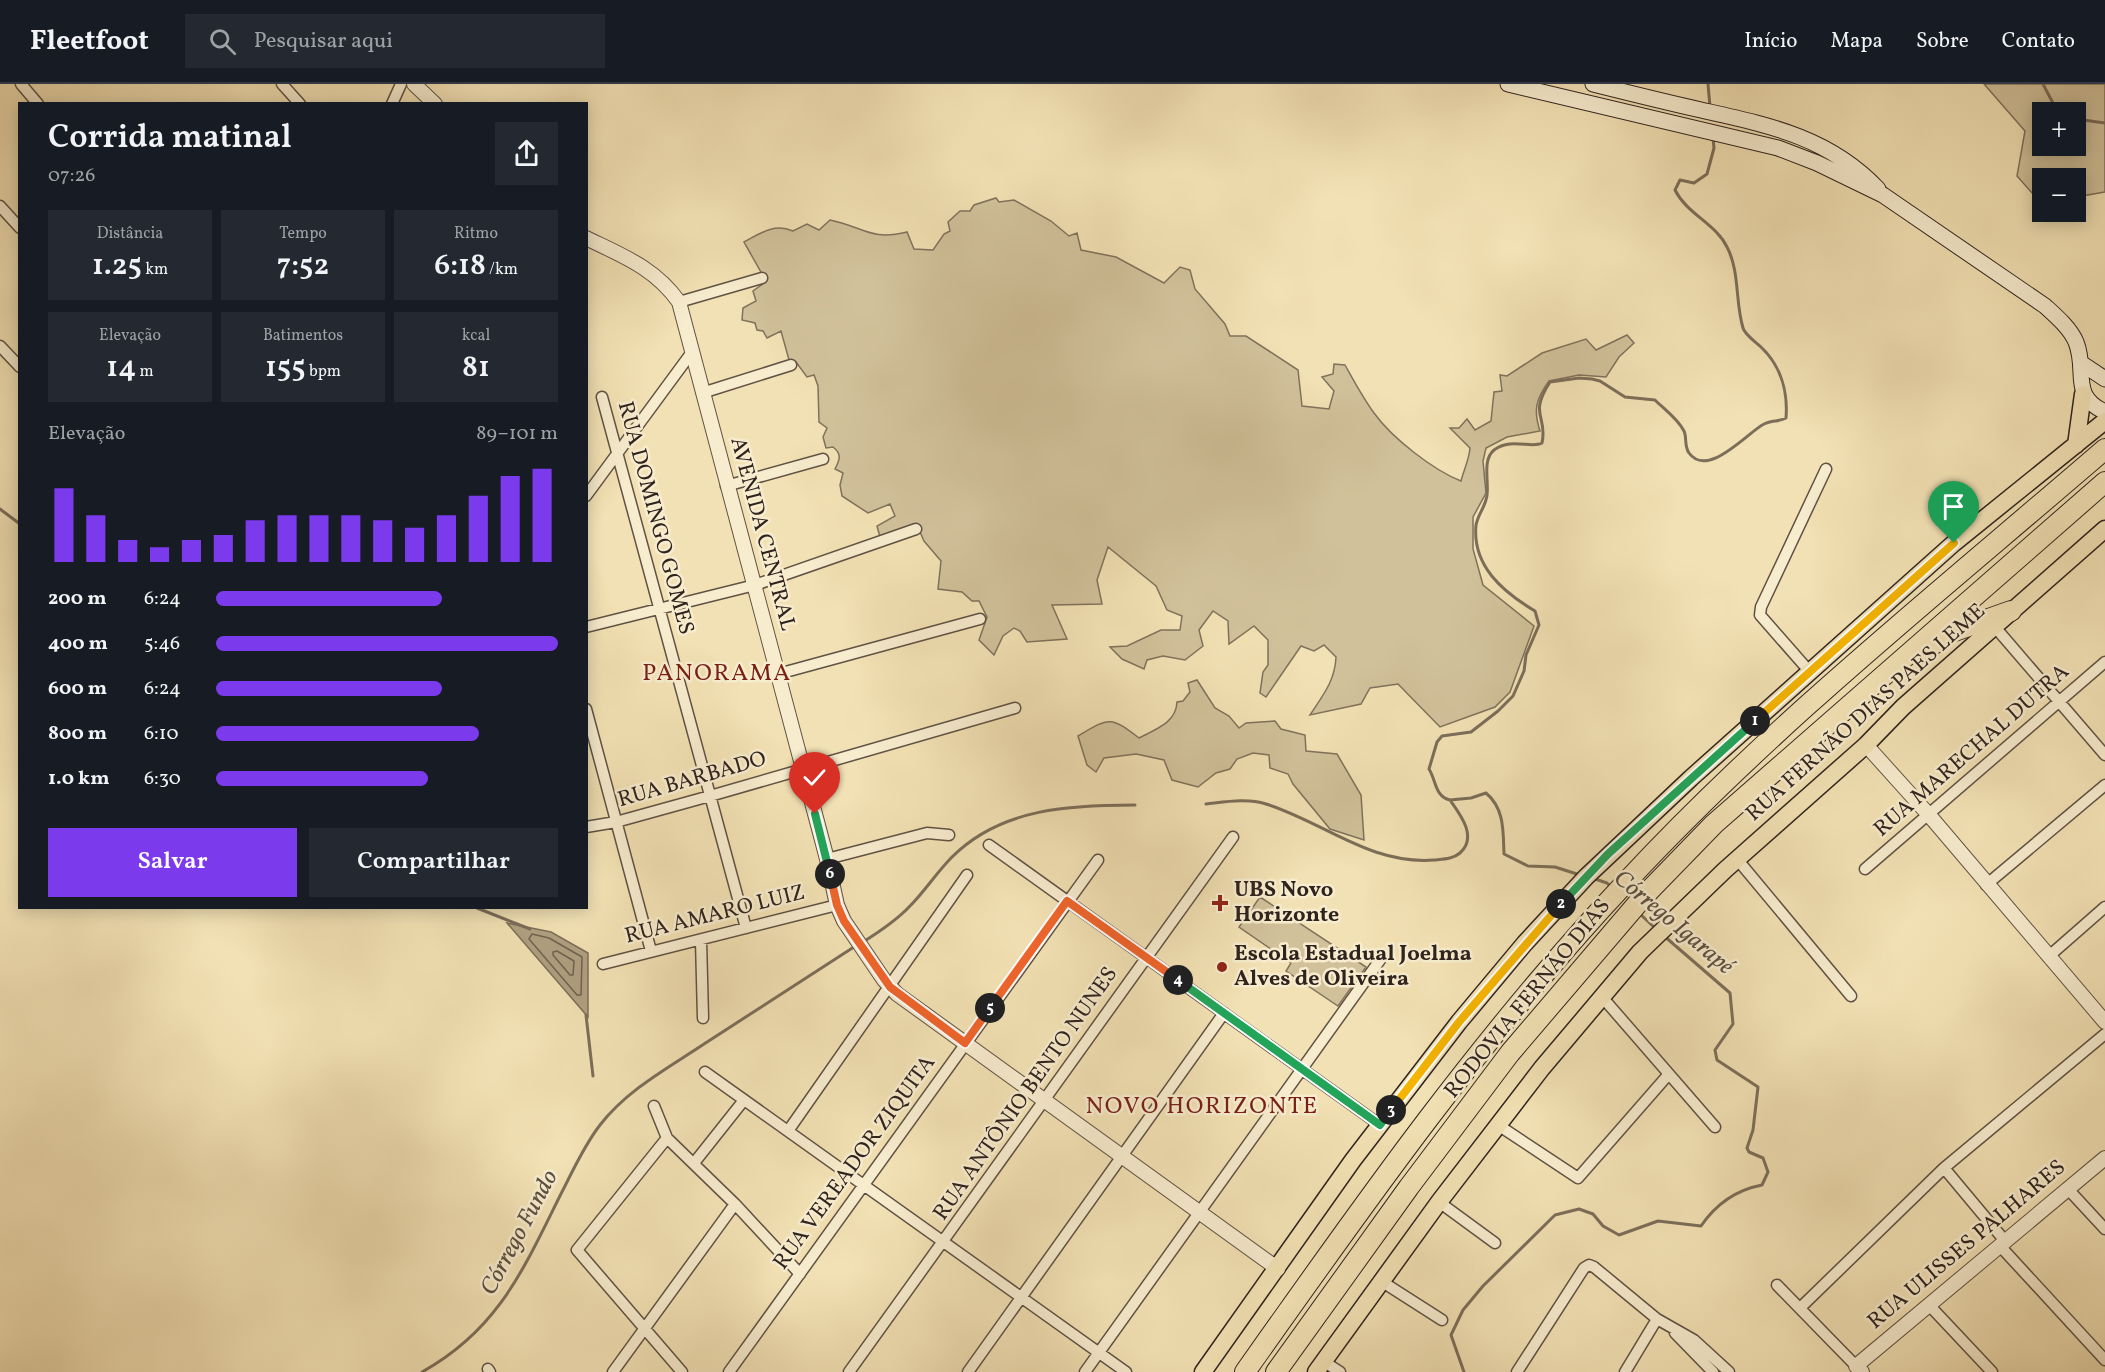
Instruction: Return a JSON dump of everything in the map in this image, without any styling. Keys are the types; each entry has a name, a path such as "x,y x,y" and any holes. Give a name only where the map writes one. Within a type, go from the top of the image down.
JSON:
{"highway":[{"name":"RODOVIA FERNÃO DIAS","path":"1245,1372 1386,1173 1486,1041 1628,879 1771,738 2105,449"},
{"name":"RODOVIA FERNÃO DIAS","path":"1276,1372 1409,1187 1510,1053 1610,933 1644,896 1714,824 2105,482"},
{"path":"1847,706 1949,633 2011,611"}],"main road":[{"path":"1508,84 1778,148 1883,195 2045,306 2062,322 2076,341 2081,363 2083,394 2076,445"},
{"path":"1593,84 1784,129 1827,149 1859,169 1883,195"},
{"path":"2081,363 2105,380"},
{"path":"2083,394 2090,403 2105,412"},
{"path":"1203,1372 1380,1125 1459,1022 1586,877 1608,854 1954,543 2105,421"},
{"name":"RUA FERNÃO DIAS PAES LEME","path":"1320,1367 1438,1202 1640,952 1676,914 1866,745 1903,707 2105,529"}],"street":[{"path":"282,84 298,102"},
{"path":"393,102 401,84"},
{"path":"414,84 433,102"},
{"path":"23,85 36,102"},
{"path":"0,206 18,226"},
{"path":"588,239 649,270 665,283 679,302 762,278"},
{"name":"AVENIDA CENTRAL","path":"679,302 726,486 755,585 827,859 837,905 851,934 890,987 1278,1269"},
{"path":"0,346 18,365"},
{"path":"588,493 692,352"},
{"path":"702,393 791,365"},
{"name":"RUA DOMINGO GOMES","path":"602,397 746,928"},
{"path":"726,486 823,459"},
{"path":"1810,672 1760,615 1761,607 1826,469"},
{"path":"588,626 755,585 916,529"},
{"path":"778,674 980,619"},
{"path":"1995,627 2105,755"},
{"name":"RUA MARECHAL DUTRA","path":"1865,868 2105,662"},
{"name":"RUA BARBADO","path":"588,827 616,822 710,796 1015,708"},
{"path":"588,717 651,951"},
{"path":"1866,745 1929,815 1986,885 2105,1022"},
{"path":"1986,885 2105,784"},
{"path":"827,859 927,833 949,835"},
{"name":"RUA ANTÔNIO BENTO NUNES","path":"849,1372 1233,837"},
{"path":"989,845 1380,1125"},
{"path":"1737,859 1851,996"},
{"name":"RUA VEREADOR ZIQUITA","path":"729,1372 1098,860"},
{"path":"788,1131 967,875"},
{"name":"RUA AMARO LUIZ","path":"603,964 837,905"},
{"path":"2048,957 2105,908"},
{"path":"701,940 703,1018"},
{"path":"1085,1372 1380,960"},
{"path":"1603,998 1715,1127"},
{"path":"968,1372 1224,1013"},
{"path":"1800,1308 1944,1168 2105,1034"},
{"path":"705,1072 1126,1372"},
{"path":"1498,1125 1578,1179 1668,1075"},
{"path":"694,1163 744,1100"},
{"path":"654,1106 667,1138 735,1204 800,1274"},
{"path":"667,1138 577,1250 682,1372"},
{"name":"RUA ULISSES PALHARES","path":"1859,1369 1929,1305 2105,1158"},
{"path":"1944,1168 2003,1244 2105,1360"},
{"path":"2067,1188 2105,1229"},
{"path":"1438,1202 1495,1242"},
{"path":"613,1372 735,1204"},
{"path":"1517,1372 1584,1268 1589,1265 1657,1319 1694,1340 1729,1372"},
{"path":"1381,1281 1442,1320"},
{"path":"1777,1285 1859,1369"},
{"path":"1929,1305 1992,1372"},
{"path":"1625,1372 1657,1319"},
{"path":"1673,1330 1688,1349 1713,1372"},
{"path":"1320,1367 1340,1372"}],"shaded area":[{"path":"1984,84 2105,84 2105,192 2086,195 2086,168 2032,168 2032,193 2017,176 2025,131"},
{"path":"996,198 999,202 1014,200 1051,221 1069,236 1077,233 1081,250 1116,257 1164,283 1180,267 1190,270 1195,289 1225,324 1230,336 1246,336 1298,370 1302,406 1329,409 1334,391 1322,377 1333,374 1334,364 1345,365 1370,407 1391,433 1426,461 1461,481 1470,448 1450,428 1459,428 1467,419 1475,430 1491,421 1494,392 1502,391 1500,375 1507,376 1542,353 1586,339 1596,350 1627,335 1634,343 1619,357 1606,377 1579,375 1549,381 1537,405 1540,431 1507,437 1486,448 1483,461 1486,493 1473,517 1473,549 1483,585 1534,626 1510,692 1495,707 1440,727 1398,684 1370,688 1361,704 1310,715 1331,681 1336,657 1324,645 1314,651 1301,646 1266,697 1260,693 1263,672 1268,665 1268,640 1254,626 1229,644 1228,621 1213,611 1199,630 1203,646 1185,660 1163,656 1147,660 1144,669 1122,659 1110,647 1127,646 1161,630 1180,630 1182,616 1167,610 1156,586 1108,547 1097,580 1102,604 1052,605 1067,639 1027,642 1020,631 1014,628 1003,636 994,655 979,640 987,617 979,601 972,601 962,592 938,589 941,561 924,541 917,525 880,537 877,526 895,516 890,504 868,513 842,496 840,485 843,473 835,469 839,454 833,447 826,448 823,437 827,428 819,422 818,386 814,375 807,377 796,362 789,360 781,331 767,338 763,331 757,330 755,323 742,320 743,308 756,301 753,291 764,283 762,274 744,242 762,232 780,228 793,231 807,224 819,230 830,220 875,234 907,232 914,249 933,250 944,234 950,231 948,222 960,211 970,211 974,205"},
{"path":"1197,680 1215,708 1229,716 1239,728 1246,723 1275,721 1281,729 1305,735 1306,751 1337,754 1361,795 1364,840 1330,829 1293,784 1288,774 1270,768 1269,755 1253,753 1237,759 1230,769 1216,773 1198,787 1172,780 1164,760 1136,754 1104,758 1096,772 1087,765 1078,736 1097,725 1110,722 1122,726 1139,738 1169,720 1176,709 1177,702 1183,701 1190,692 1188,683"},
{"path":"1260,897 1366,967 1338,1006 1286,971 1291,963 1239,927"}],"water":[{"path":"507,923 551,932 588,953 588,1017"}],"waterway":[{"name":"Córrego Fundo","path":"1708,84 1710,107"},
{"name":"Córrego Fundo","path":"2043,84 2052,102"},
{"name":"Córrego Fundo","path":"2086,120 2105,123"},
{"name":"Córrego Fundo","path":"1206,804 1259,802 1287,812 1368,849 1411,860 1448,858 1457,855 1465,847 1466,826 1450,800 1439,792 1429,769 1437,742 1442,736 1471,732 1513,696 1524,671 1526,655 1539,625 1535,611 1501,586 1484,565 1479,553 1476,525 1486,499 1487,465 1490,454 1507,444 1542,443 1543,426 1539,409 1550,382 1579,378 1600,381 1625,397 1655,400 1675,418 1685,433 1687,450 1697,460 1706,461 1717,457 1764,424 1786,418 1784,389 1774,362 1744,331 1734,266 1727,247 1716,232 1687,206 1675,190 1680,180 1694,183 1707,174 1714,148 1713,138"},
{"path":"0,509 18,522"},
{"name":"Córrego Igarapé","path":"1450,800 1471,798 1486,793 1497,806 1500,814 1504,854 1528,866 1555,867 1580,875"},
{"path":"863,942 888,926 905,911 952,857 971,841 992,828 1014,819 1061,809 1135,805"},
{"name":"Córrego Igarapé","path":"1592,878 1607,883 1612,888"},
{"path":"480,909 530,929"},
{"name":"Córrego Igarapé","path":"1639,913 1656,929"},
{"name":"Córrego Igarapé","path":"1464,1372 1451,1335 1463,1310 1483,1286 1555,1215 1579,1209 1593,1214 1603,1226 1619,1235 1658,1221 1701,1226 1727,1199 1744,1190 1762,1185 1768,1172 1763,1158 1749,1152 1747,1148 1753,1130 1758,1087 1717,1060 1715,1050 1733,1024 1730,993 1663,935"},
{"name":"Córrego Fundo","path":"422,1372 450,1354 473,1335 493,1313 524,1266 586,1146 611,1112 635,1090 662,1071 857,945"},
{"path":"586,1015 593,1076"}],"place":[{"name":"UBS Novo Horizonte","path":"1220,903"},
{"name":"Escola Estadual Joelma Alves de Oliveira","path":"1222,967"}],"district":[{"name":"PANORAMA","path":"717,674"},
{"name":"NOVO HORIZONTE","path":"1202,1107"}],"route":[{"path":"815,814 837,905 851,934 897,994 965,1043 1067,901 1380,1125 1459,1022 1525,943 1608,854 1954,543"}]}
